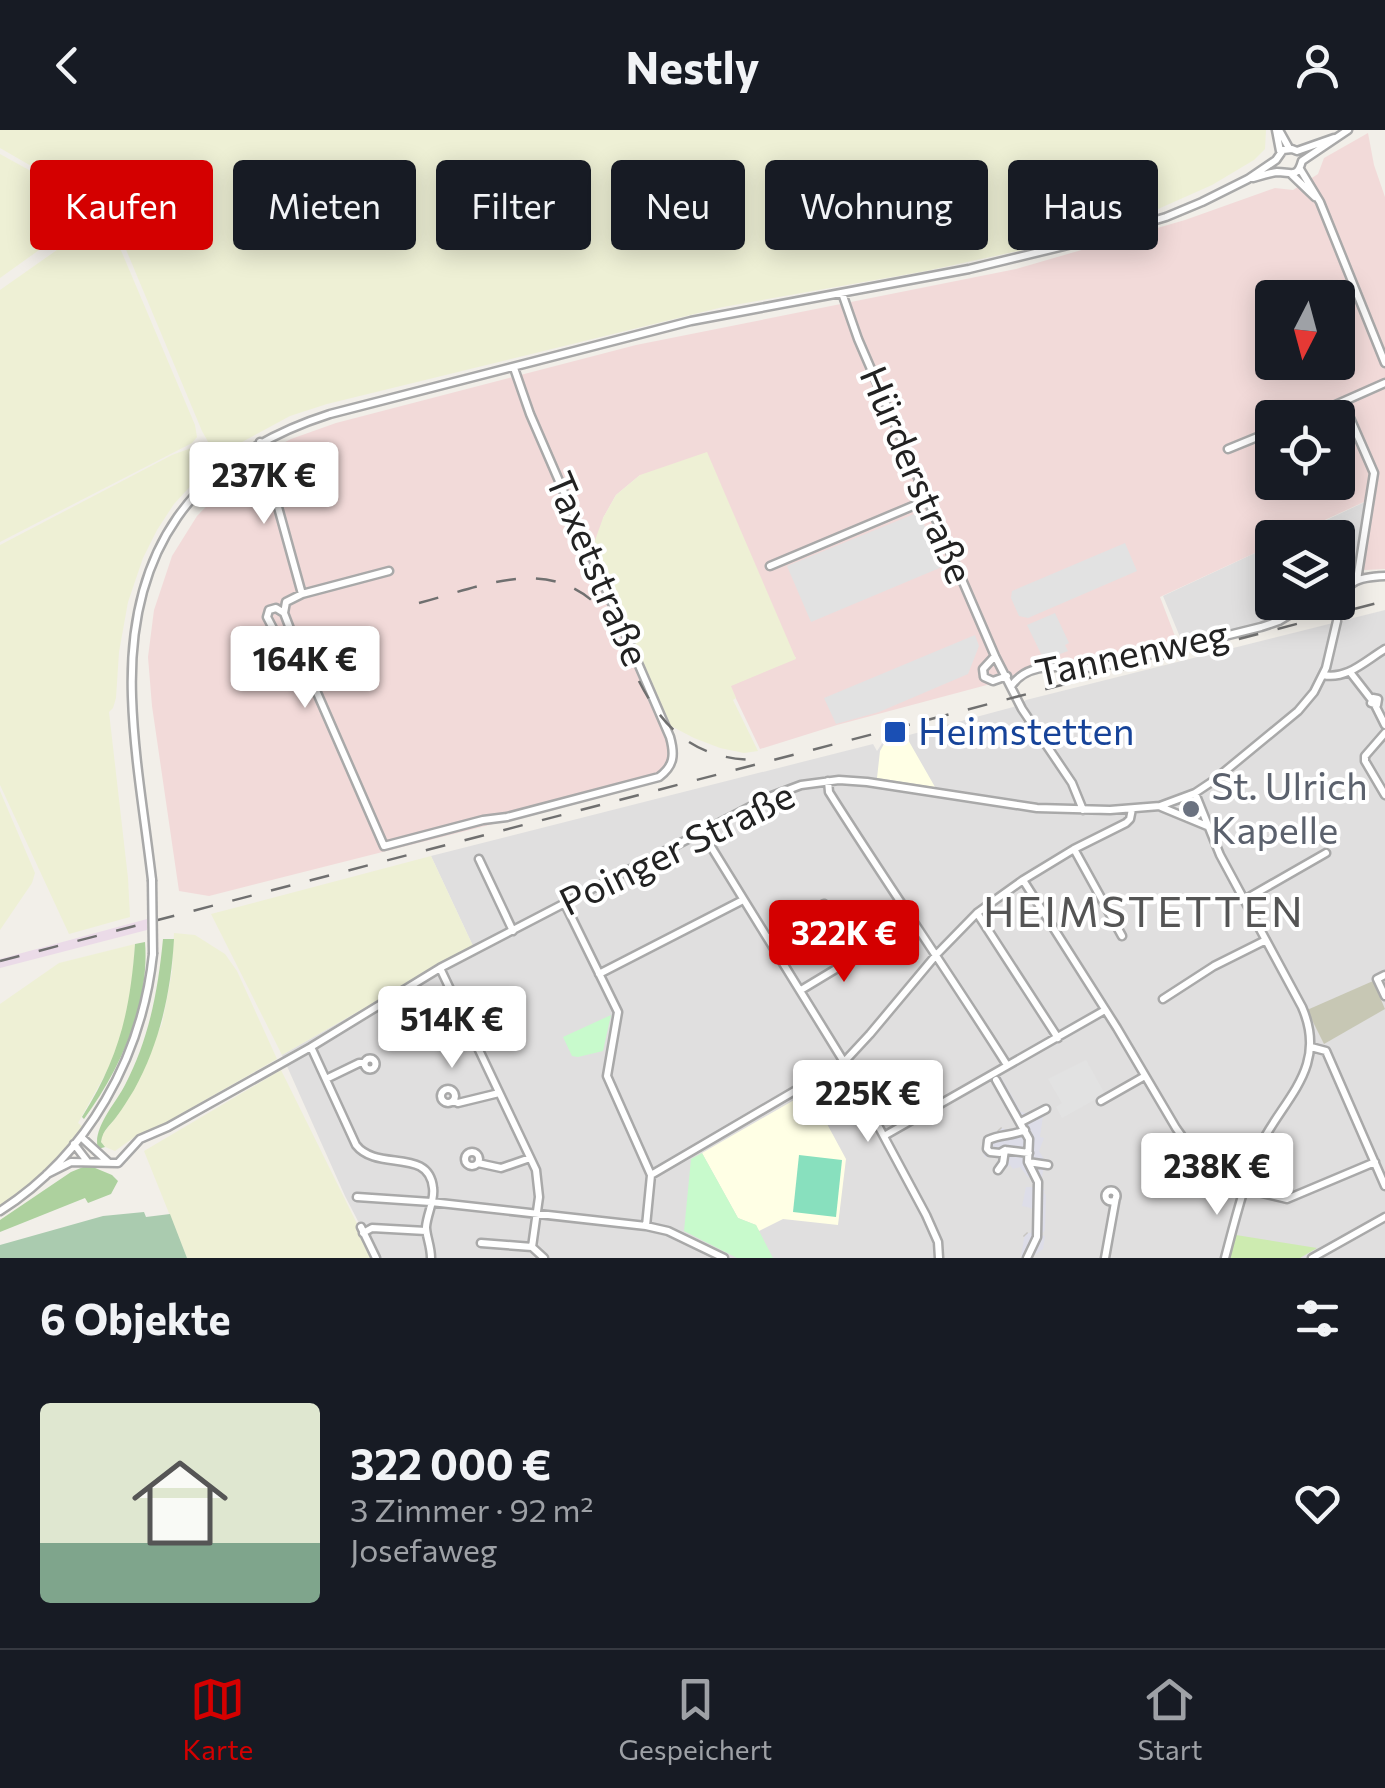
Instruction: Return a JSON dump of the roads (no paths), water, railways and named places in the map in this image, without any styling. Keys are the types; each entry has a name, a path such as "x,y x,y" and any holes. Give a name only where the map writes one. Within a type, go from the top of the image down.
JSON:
{"street":[{"path":"1278,130 1320,202 1385,363"},
{"path":"1291,174 1348,130"},
{"path":"0,1211 47,1174 81,1137 112,1088 132,1046 146,999 152,954 152,880 132,694 134,639 140,598 160,545 181,512 220,470 292,426 330,414 674,324 984,266 1094,239 1166,217 1248,179 1289,150 1334,138"},
{"path":"1276,160 1281,172"},
{"path":"1248,179 1281,172 1291,174 1320,202"},
{"name":"Hürderstraße","path":"842,293 995,656 1034,728 1072,783 1083,810"},
{"name":"Taxetstraße","path":"297,647 384,846 512,816 659,776 668,770 674,748 530,414 514,368"},
{"path":"1349,400 1385,384"},
{"path":"1355,428 1374,473 1357,580"},
{"path":"1228,449 1255,438"},
{"path":"261,446 302,594"},
{"path":"770,566 927,500"},
{"path":"297,647 284,613 286,602 389,570"},
{"path":"1357,580 1385,576"},
{"path":"284,613 276,608 268,610 267,617 279,640 297,647"},
{"name":"Tannenweg","path":"1012,686 1024,673 1037,667 1100,667 1279,620"},
{"path":"1337,621 1323,675 1350,672 1385,648"},
{"name":"Hürderstraße","path":"995,656 984,667 984,677 993,681 1006,676"},
{"path":"1350,672 1378,701 1385,725"},
{"name":"Poinger Straße","path":"109,1163 120,1161 145,1136 311,1047 440,968 783,791 828,780 867,782 1012,806 1083,810 1160,806 1194,793 1233,766 1298,710 1323,675"},
{"path":"1384,789 1365,756 1385,734"},
{"path":"828,780 829,792 1007,1065"},
{"path":"1194,793 1244,900 1302,1007 1310,1031 1311,1047 1304,1075 1264,1139 1224,1258"},
{"path":"1160,806 1207,826"},
{"path":"652,1175 844,1062 977,913 1022,880 1126,823 1132,809"},
{"path":"702,832 844,1062 937,1238 939,1258"},
{"path":"1074,849 1122,936"},
{"path":"1244,900 1326,853"},
{"name":"Poinger Straße","path":"479,859 513,930"},
{"path":"1022,880 1176,1128 1196,1156 1221,1178 1233,1186 1280,1198 1294,1197 1374,1162"},
{"path":"599,974 744,900"},
{"path":"565,904 618,1012 606,1076 652,1175 646,1226"},
{"path":"768,938 824,904 842,930"},
{"path":"977,913 1058,1038"},
{"path":"1163,999 1214,966 1266,940"},
{"path":"800,990 869,948"},
{"path":"440,968 538,1180 532,1247"},
{"path":"1385,974 1377,979 1385,996"},
{"path":"884,1136 1105,1010"},
{"path":"428,1030 464,1020"},
{"path":"311,1047 363,1154 424,1168 434,1190 426,1231 431,1258"},
{"path":"1311,1047 1326,1051 1385,1186"},
{"path":"326,1079 364,1063"},
{"path":"1102,1101 1146,1076"},
{"path":"996,1080 1029,1139 1028,1158 1038,1182 1042,1226 1027,1258"},
{"path":"454,1101 498,1093"},
{"path":"1046,1109 1012,1136 1001,1133 988,1140 987,1149 1005,1150 1048,1165"},
{"path":"81,1137 109,1163"},
{"path":"74,1144 87,1161"},
{"path":"998,1170 1004,1163 1005,1150"},
{"path":"478,1163 501,1168 530,1158"},
{"path":"47,1174 71,1162 109,1163"},
{"path":"358,1197 646,1226 668,1231 724,1258"},
{"path":"1105,1258 1116,1197"},
{"path":"1312,1258 1385,1217"},
{"path":"376,1258 362,1230 426,1231"},
{"path":"1026,1234 1036,1237"},
{"path":"481,1243 532,1247 544,1258"}],"railway":[{"path":"558,498 634,670 660,715 698,747 723,756 754,760"},
{"path":"419,603 492,583 539,579 561,583 583,594 604,612"},
{"path":"0,961 1385,601"}],"place":[{"name":"Heimstetten","path":"895,732"},
{"name":"St. Ulrich Kapelle","path":"1191,809"}],"district":[{"name":"HEIMSTETTEN","path":"1144,912"}]}
